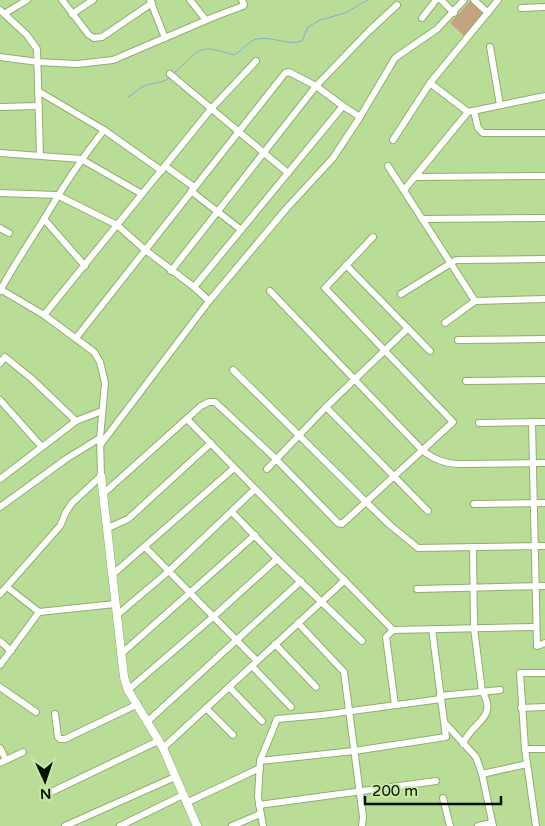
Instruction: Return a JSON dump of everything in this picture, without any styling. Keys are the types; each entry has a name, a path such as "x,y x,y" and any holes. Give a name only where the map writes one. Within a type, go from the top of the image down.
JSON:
{"main road":[{"path":"101,476 121,654 128,690 161,745 196,826"}],"street":[{"path":"27,0 2,12 26,35 38,54 40,155"},
{"path":"62,0 89,35 98,38 151,2 165,38"},
{"path":"72,14 93,0"},
{"path":"190,0 206,20"},
{"path":"0,57 38,62 77,64 114,60 243,6 242,0"},
{"path":"422,18 436,0"},
{"path":"442,0 454,13"},
{"path":"0,507 66,459 100,441 209,301 286,209 332,158 360,117 395,58 437,29 454,13 464,0"},
{"path":"474,0 488,12"},
{"path":"393,140 430,83 498,0"},
{"path":"171,271 316,86 397,5"},
{"path":"521,8 545,7"},
{"path":"490,48 500,105"},
{"path":"44,315 211,109 256,61"},
{"path":"76,338 286,73 289,72 316,86 360,117"},
{"path":"170,74 288,173"},
{"path":"430,83 471,111 478,128 483,133 545,133"},
{"path":"38,91 163,168 193,189 240,229"},
{"path":"404,190 471,111 545,96"},
{"path":"0,107 39,106"},
{"path":"194,287 343,106"},
{"path":"0,594 60,526 72,503 101,476 100,441 105,383 100,362 94,352 76,338 44,315 0,290 57,195 81,159 104,130"},
{"path":"0,153 81,159 142,194"},
{"path":"388,166 475,301"},
{"path":"414,177 545,176"},
{"path":"0,193 57,195 117,225 144,250 194,287 209,301"},
{"path":"422,219 545,218"},
{"path":"44,219 85,266"},
{"path":"0,228 9,233"},
{"path":"104,493 202,406 209,402 215,402 275,458 338,523 345,523 423,451 453,422 325,288 373,237"},
{"path":"400,294 456,260 545,259"},
{"path":"346,265 430,351"},
{"path":"270,292 423,451 433,458 444,463 457,464 545,463"},
{"path":"444,323 475,301 545,299"},
{"path":"267,469 275,458 326,407 408,328"},
{"path":"458,340 545,339"},
{"path":"0,363 5,358 32,379 76,422"},
{"path":"233,370 366,502 418,548 545,546"},
{"path":"466,382 545,380"},
{"path":"2,404 41,446"},
{"path":"326,407 428,511"},
{"path":"0,479 41,446 76,422 102,411"},
{"path":"187,419 394,630"},
{"path":"532,422 535,627 537,646 545,643"},
{"path":"479,423 545,422"},
{"path":"108,528 128,519 211,444"},
{"path":"112,575 234,468"},
{"path":"117,615 169,571 255,489"},
{"path":"474,504 545,503"},
{"path":"232,512 277,559 362,641"},
{"path":"121,654 255,535"},
{"path":"146,547 236,640 291,707"},
{"path":"463,744 466,736 487,715 488,706 482,691 474,628 473,547"},
{"path":"128,690 277,559"},
{"path":"43,796 161,745 206,708 345,580"},
{"path":"148,721 301,581"},
{"path":"417,589 545,586"},
{"path":"7,587 39,612 115,604"},
{"path":"0,665 39,612"},
{"path":"298,623 344,672 363,817 362,826"},
{"path":"395,705 386,637 394,630 535,627"},
{"path":"120,826 260,765 446,737 432,629"},
{"path":"0,641 12,651"},
{"path":"275,644 316,686"},
{"path":"536,826 525,749 520,673 545,673"},
{"path":"229,686 262,721"},
{"path":"0,687 36,712"},
{"path":"262,826 258,805 260,765 277,719 349,712 482,691 500,690"},
{"path":"54,714 58,737 65,739 138,704"},
{"path":"521,708 545,707"},
{"path":"206,708 233,735"},
{"path":"444,722 476,757 482,774 492,824 478,826"},
{"path":"0,748 3,762 23,752"},
{"path":"525,749 545,749"},
{"path":"482,774 527,764"},
{"path":"64,826 175,777"},
{"path":"258,805 436,781"},
{"path":"443,798 450,826"},
{"path":"232,826 260,814"}],"shaded area":[{"path":"471,0 486,13 464,36 450,23"}],"waterway":[{"path":"174,73 200,50 213,49 234,55 251,41 257,39 302,41 308,27 320,20 345,13 368,0"},
{"path":"128,97 142,87 169,78"}]}
